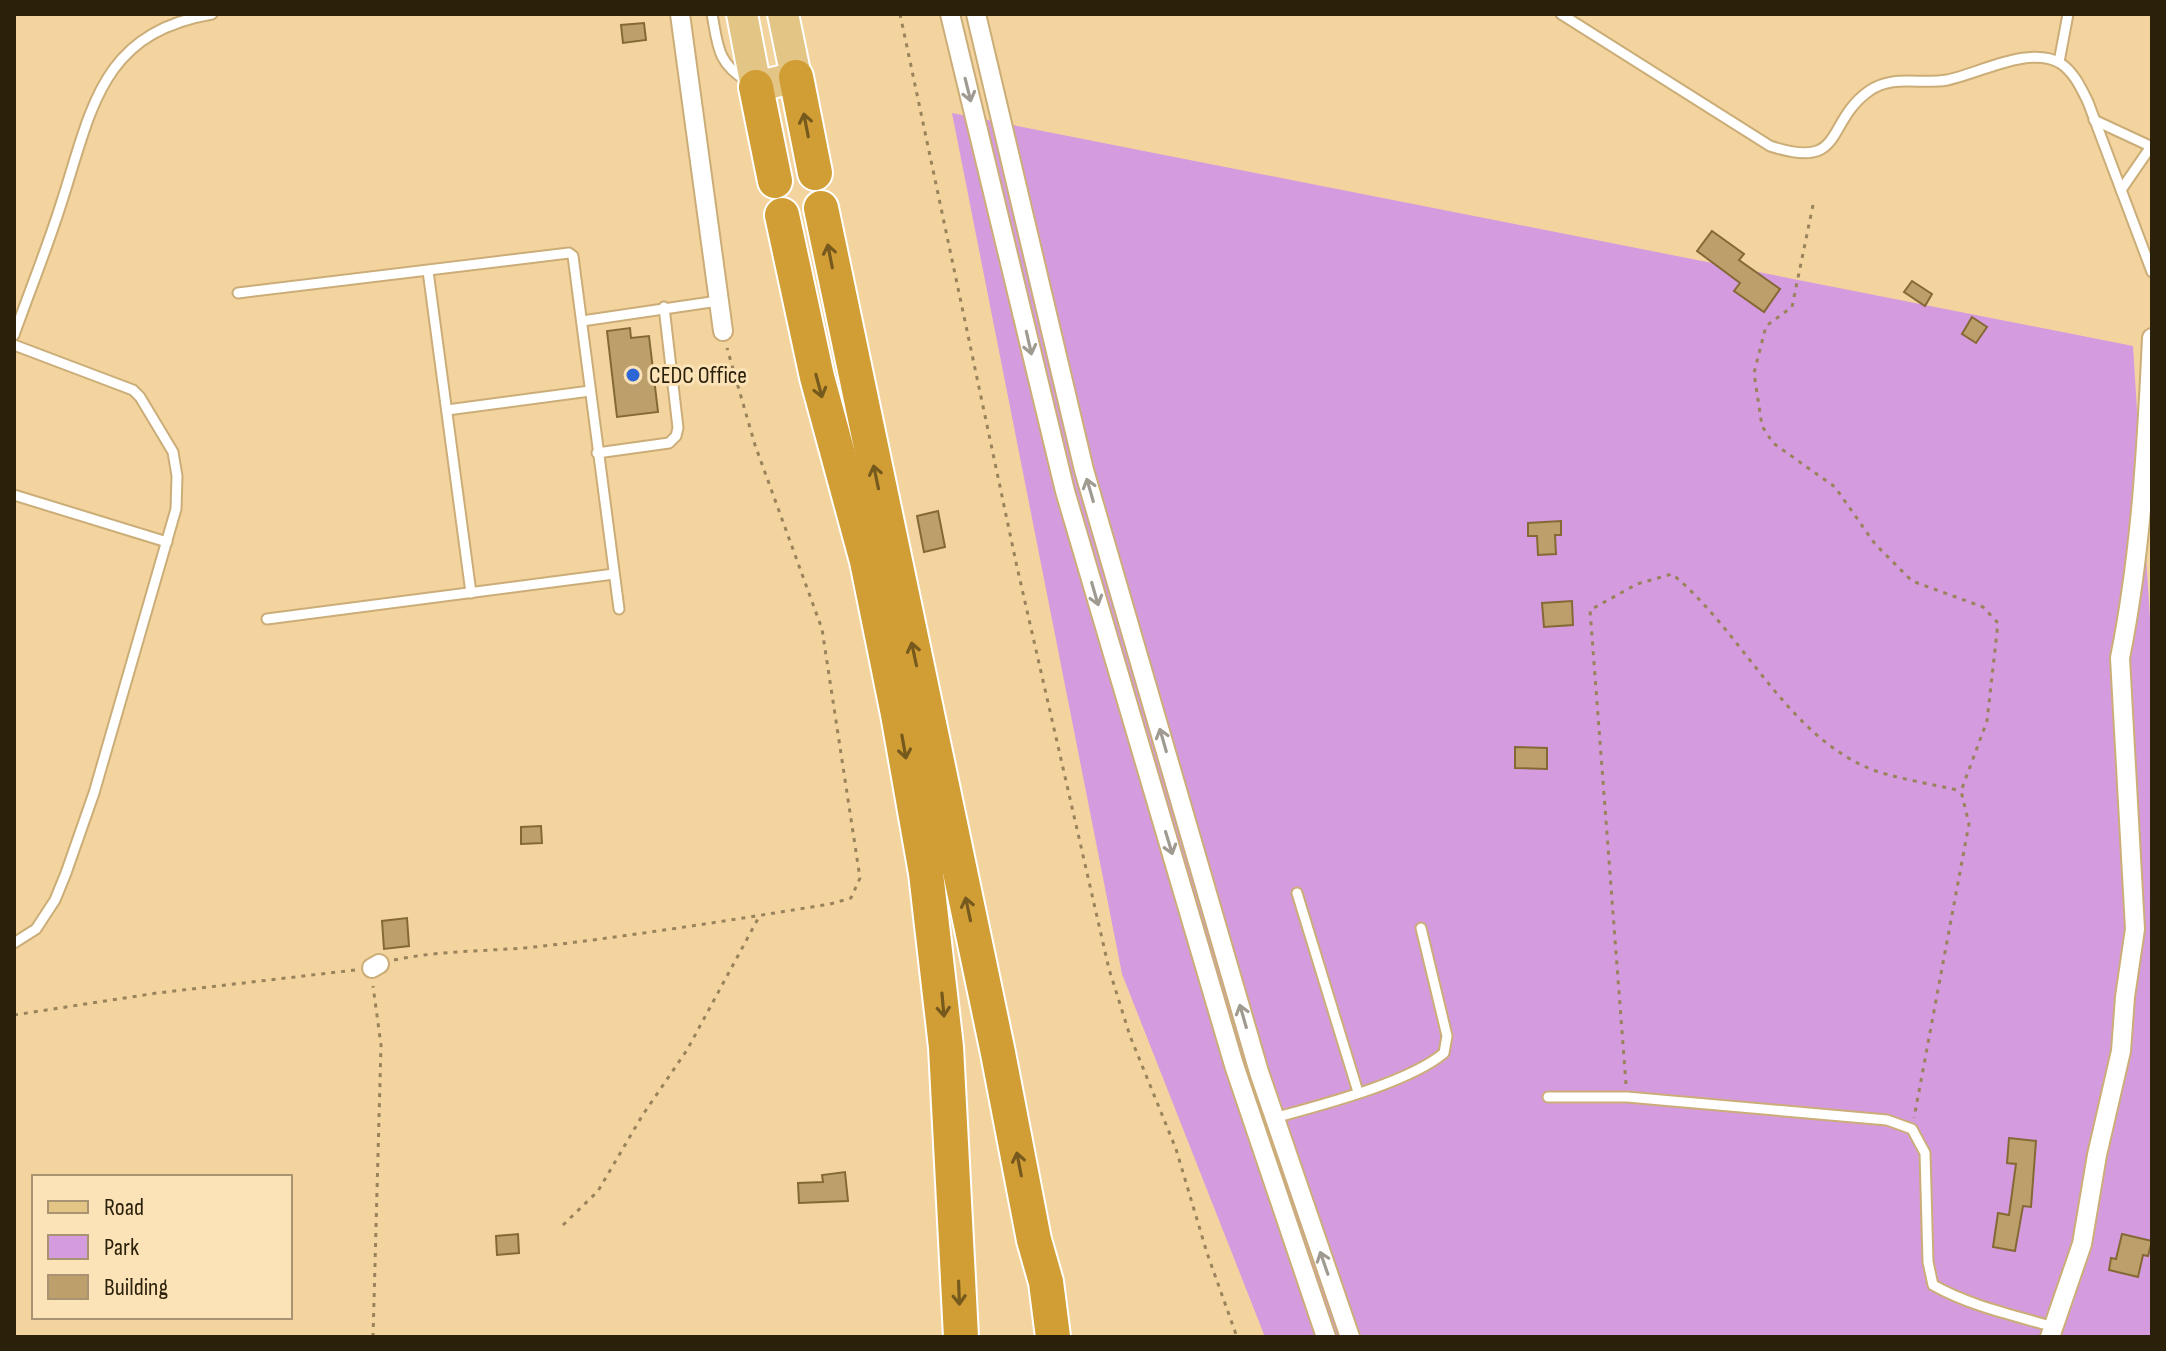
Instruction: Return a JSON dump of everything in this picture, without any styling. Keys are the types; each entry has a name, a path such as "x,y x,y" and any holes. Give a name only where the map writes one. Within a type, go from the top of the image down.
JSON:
{"highway":[{"path":"796,77 815,173"},
{"path":"756,87 775,181"},
{"path":"821,208 1034,1240 1046,1282 1053,1337"},
{"path":"782,215 817,377 867,561 924,859 943,1008 961,1337"},
{"path":"1034,1240 1040,1337"}],"main road":[{"path":"742,14 756,87 796,77 783,14"}],"street":[{"path":"680,14 723,331"},
{"path":"950,14 1055,453 1234,1065 1326,1337"},
{"path":"976,14 1071,419 1274,1118 1350,1337"},
{"path":"2052,1332 2082,1244 2097,1155 2121,1051 2135,929 2120,658 2127,625 2142,493 2152,338"}],"lane":[{"path":"14,335 61,206 90,113 107,77 134,46 151,33 212,14"},
{"path":"712,14 720,58 733,73 756,87"},
{"path":"1561,14 1770,146 1796,155 1813,154 1824,147 1852,108 1869,91 1892,81 1942,81 2012,60 2035,58 2059,62 2075,78 2094,120 2152,272"},
{"path":"2059,62 2068,14"},
{"path":"2094,120 2151,146 2121,190"},
{"path":"238,293 569,253 574,260 619,609"},
{"path":"428,271 471,593"},
{"path":"582,321 718,301"},
{"path":"597,453 669,443 676,436 678,428 664,307"},
{"path":"14,345 133,390 140,397 173,452 176,509 94,793 66,873 55,900 36,929 14,943"},
{"path":"447,410 590,391"},
{"path":"14,495 167,542"},
{"path":"267,619 614,574"},
{"path":"1109,642 1133,634"},
{"path":"1297,893 1358,1092"},
{"path":"1274,1118 1358,1092 1433,1063 1444,1053 1447,1036 1421,928"},
{"path":"1548,1097 1627,1097 1887,1120 1912,1129 1925,1153 1928,1262 1933,1285 1950,1295 2052,1332"}],"path":[{"path":"900,14 1017,567 1109,969 1130,1036 1176,1149 1207,1253 1237,1337"},
{"path":"1813,205 1792,307 1766,326 1754,373 1762,426 1773,443 1835,487 1875,544 1912,581 1983,607 1998,623 1987,721 1961,791 1969,824 1912,1129"},
{"path":"14,1015 157,993 375,966 423,954 548,946 760,915 851,898 860,878 822,629 755,445 723,331"},
{"path":"1627,1097 1590,610 1637,584 1672,574 1696,594 1813,734 1866,767 1961,791"},
{"path":"563,1225 598,1191 642,1116 687,1050 760,915"},
{"path":"373,1337 381,1045 374,1004 375,966"}],"green space":[{"path":"952,113 2133,346 2152,650 2152,1337 1265,1337 1122,974"}],"building":[{"path":"644,23 646,40 623,43 621,25"},
{"path":"1712,231 1744,254 1739,260 1780,289 1764,312 1734,291 1740,283 1697,251"},
{"path":"1912,281 1932,294 1925,306 1904,292"},
{"path":"1972,317 1987,327 1976,343 1962,334"},
{"name":"CEDC Office","path":"630,328 631,338 649,336 658,412 617,417 607,331"},
{"path":"938,511 945,547 924,552 917,516"},
{"path":"1561,521 1561,535 1555,535 1556,554 1538,555 1537,536 1528,536 1528,523"},
{"path":"1572,601 1573,625 1544,627 1542,603"},
{"path":"1515,747 1547,748 1547,769 1515,768"},
{"path":"541,826 542,843 521,844 521,827"},
{"path":"407,918 409,946 384,949 382,921"},
{"path":"2009,1138 2036,1141 2031,1207 2023,1206 2015,1251 1993,1247 1998,1213 2009,1215 2016,1164 2007,1163"},
{"path":"845,1172 848,1201 799,1203 798,1183 823,1182 822,1175"},
{"path":"518,1234 519,1253 497,1255 496,1236"},
{"path":"2122,1234 2152,1241 2148,1256 2143,1255 2138,1277 2109,1270 2111,1258 2116,1259"}],"place":[{"name":"CEDC Office","path":"633,375"}]}
